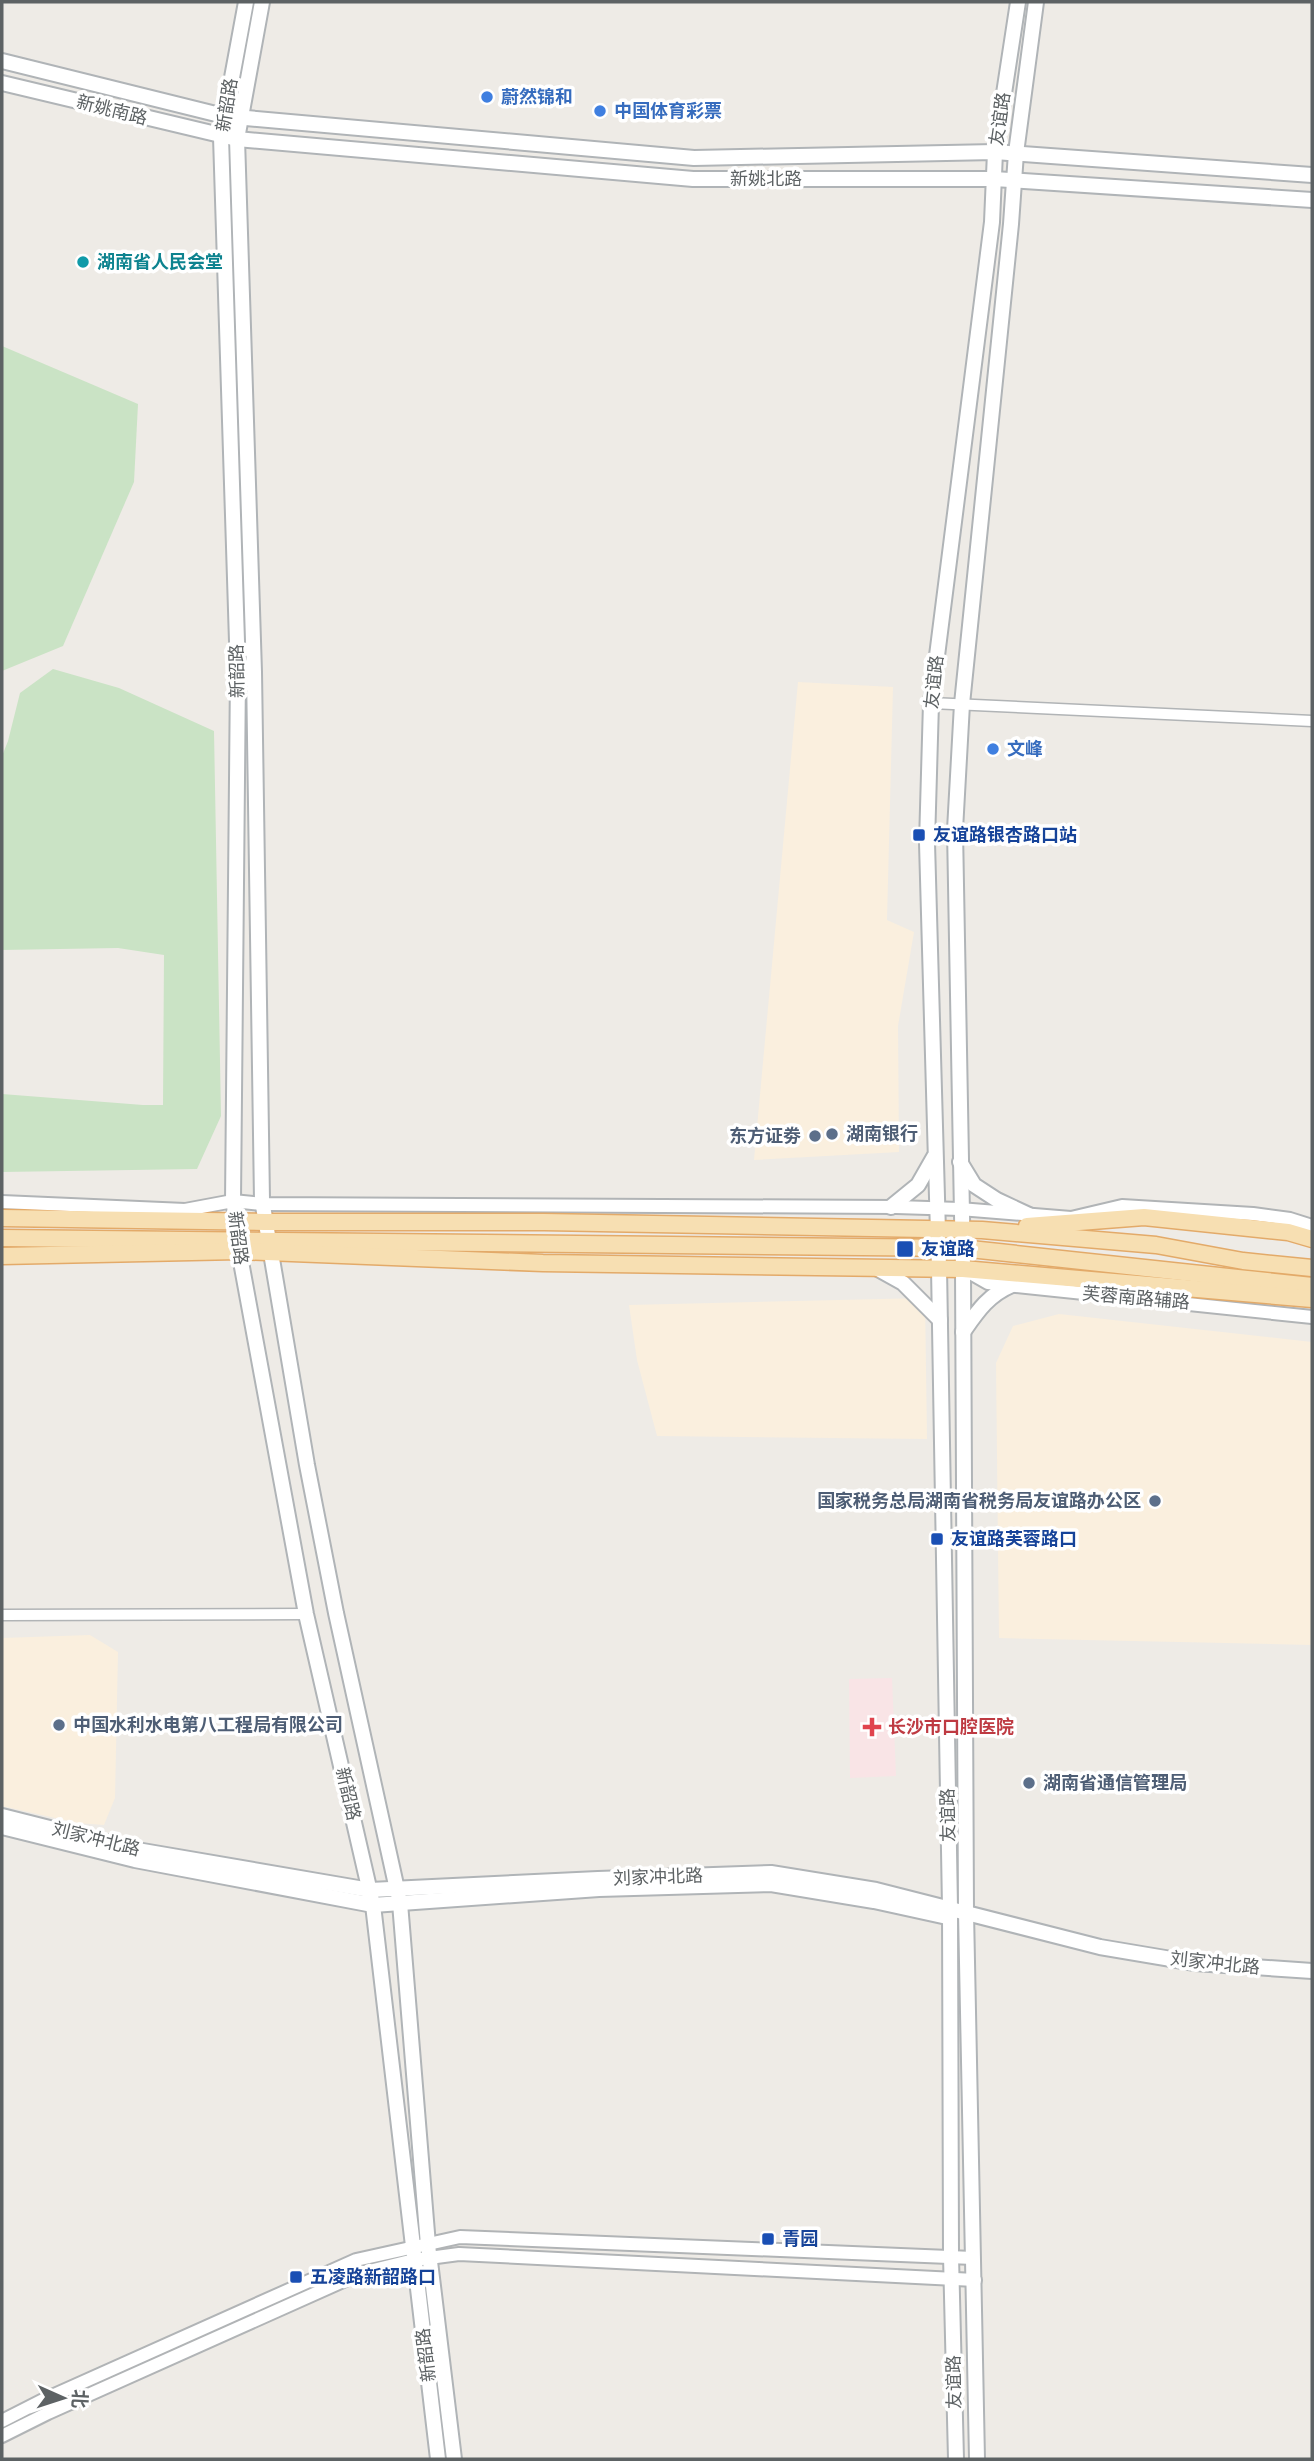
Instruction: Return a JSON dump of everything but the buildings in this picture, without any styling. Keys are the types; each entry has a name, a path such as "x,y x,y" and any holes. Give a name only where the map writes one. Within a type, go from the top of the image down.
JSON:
{"main road":[{"name":"新韶路","path":"246,2 221,137 238,673 233,1202 306,1614 372,1898 438,2459"},
{"name":"新韶路","path":"262,2 237,139 254,673 262,1204 307,1465 336,1613 398,1896 429,2250 454,2459"},
{"name":"友谊路","path":"956,2459 951,2256 950,1913 940,1320 927,843 931,703 992,222 995,152 1018,2"},
{"name":"友谊路","path":"977,2459 966,1916 963,1332 954,830 962,704 1016,180 1016,153 1036,2"},
{"name":"新姚北路","path":"2,61 224,116 694,158 995,152 1312,175"},
{"name":"新姚南路","path":"2,83 221,137"},
{"name":"新姚北路","path":"221,137 693,179 995,179 1312,200"},
{"path":"891,1207 918,1185 934,1156"},
{"path":"960,1161 974,1185 997,1200 1029,1215"},
{"path":"1071,1218 1144,1217 1277,1230 1312,1239"},
{"path":"2,1218 544,1222 982,1230 1156,1245 1242,1261 1312,1268"},
{"path":"982,1230 1120,1218"},
{"path":"2,1238 239,1245 543,1263 962,1269 1312,1300"},
{"path":"2,1256 239,1245"},
{"path":"271,1247 961,1248 1312,1286"},
{"path":"1037,1288 1084,1262"},
{"path":"876,1268 903,1283 940,1320"},
{"path":"963,1332 984,1302 999,1290 1012,1285"},
{"name":"刘家冲北路","path":"2,1816 137,1850 372,1898"},
{"name":"刘家冲北路","path":"2,1827 135,1860 372,1898 771,1884 950,1913 1100,1947 1195,1963 1312,1971"},
{"name":"刘家冲北路","path":"966,1916 1102,1955 1194,1969 1312,1977"}],"street":[{"path":"931,703 1312,721"},
{"path":"2,1202 186,1210 233,1202 891,1207 960,1209 1071,1218 1122,1206 1252,1214 1290,1219 1312,1226"},
{"name":"芙蓉南路辅路","path":"962,1269 988,1283 1312,1317"},
{"path":"2,1615 306,1614"},
{"path":"2,2421 43,2400 356,2260 429,2250 460,2237 973,2258"},
{"path":"429,2250 459,2254 975,2280"},
{"path":"2,2436 361,2273 414,2253"}],"shaded area":[{"path":"798,682 893,687 887,920 914,932 898,1026 899,1152 754,1160"},
{"path":"925,1298 927,1439 657,1436 637,1360 629,1305"},
{"name":"国家税务总局湖南省税务局友谊路办公区","path":"1059,1314 1312,1342 1312,1645 999,1638 996,1363 1013,1326"},
{"name":"中国水利水电第八工程局有限公司","path":"90,1635 118,1652 115,1798 104,1825 77,1823 2,1806 2,1638"},
{"name":"长沙市口腔医院","path":"892,1678 896,1776 850,1778 849,1679"}],"green space":[{"path":"2,346 138,404 134,482 63,646 2,671"},
{"path":"53,669 119,688 214,731 221,1116 197,1169 2,1172 2,1094 163,1105 164,955 118,948 2,950 2,756 20,693"}],"place":[{"name":"蔚然锦和","path":"487,97"},
{"name":"中国体育彩票","path":"600,111"},
{"name":"湖南省人民会堂","path":"83,262"},
{"name":"文峰","path":"993,749"},
{"name":"友谊路银杏路口站","path":"919,835"},
{"name":"湖南银行","path":"832,1134"},
{"name":"东方证劵","path":"815,1136"},
{"name":"友谊路","path":"905,1249"},
{"name":"国家税务总局湖南省税务局友谊路办公区","path":"1155,1501"},
{"name":"友谊路芙蓉路口","path":"937,1539"},
{"name":"中国水利水电第八工程局有限公司","path":"59,1725"},
{"name":"长沙市口腔医院","path":"872,1727"},
{"name":"湖南省通信管理局","path":"1029,1783"},
{"name":"青园","path":"768,2239"},
{"name":"五凌路新韶路口","path":"296,2277"}]}
